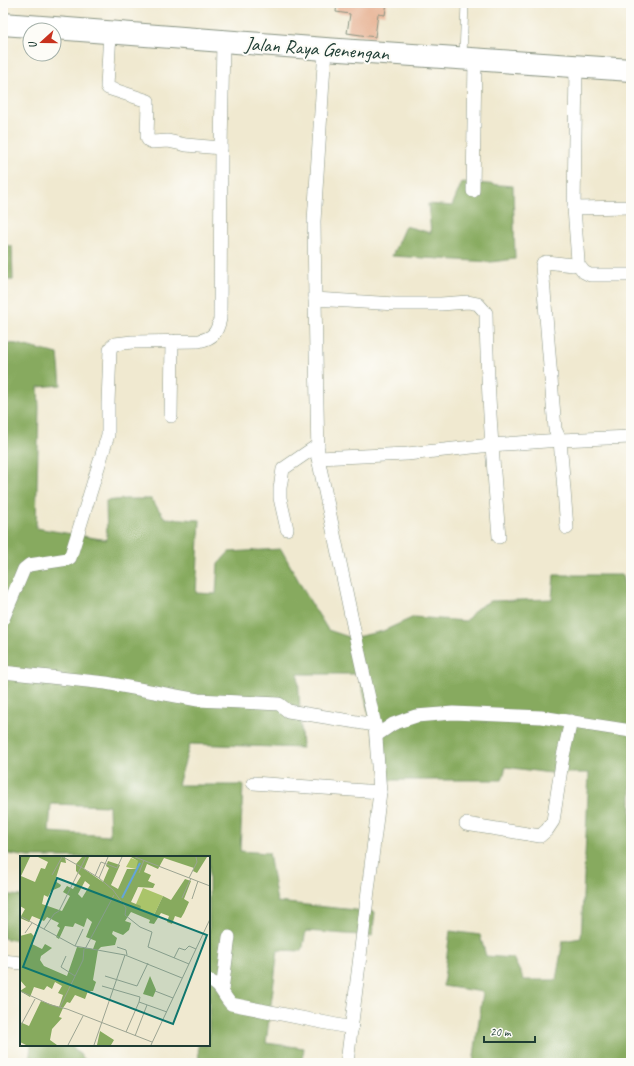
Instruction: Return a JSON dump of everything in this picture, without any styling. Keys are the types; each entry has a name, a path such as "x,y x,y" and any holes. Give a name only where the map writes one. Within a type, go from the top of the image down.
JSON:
{"highway":[{"name":"Jalan Raya Genengan","path":"3,24 631,70"}],"street":[{"path":"110,32 107,86 108,88 148,101 148,140 152,142 168,141 186,145 221,148"},
{"path":"3,619 24,569 29,565 70,558 108,435 110,350 112,346 115,344 132,342 199,342 207,340 218,328 220,319 223,41"},
{"path":"326,48 314,221 318,452 376,730 380,792 347,1063"},
{"path":"469,58 474,191"},
{"path":"576,66 574,208 578,258 577,263 584,272 590,275 631,275"},
{"path":"574,208 631,207"},
{"path":"567,528 560,440 555,429 542,266 543,263 546,262 573,265 577,263"},
{"path":"315,299 395,304 440,304 468,302 478,304 486,313 491,444 499,537"},
{"path":"171,416 172,342"},
{"path":"287,529 280,498 283,465 318,452 407,454 491,444 631,437"},
{"path":"3,672 106,683 198,700 279,704 288,711 376,730 416,716 453,713 541,717 631,731"},
{"path":"466,824 540,836 547,830 552,821 558,794 563,756 571,721"},
{"path":"253,783 380,792"},
{"path":"222,990 229,937"},
{"path":"3,961 20,963"},
{"path":"210,981 222,990 226,999 231,1004 352,1028"}],"lane":[{"path":"465,3 469,58"}],"green space":[{"path":"462,182 513,186 515,259 491,262 392,256 405,226 431,233 428,204 452,206"},
{"path":"3,245 12,246 13,280 3,280"},
{"path":"3,343 17,344 58,354 61,385 38,387 39,407 36,528 107,540 106,501 151,499 165,518 200,520 196,593 216,594 218,564 229,552 281,549 328,630 352,638 383,631 414,617 466,621 476,609 490,601 552,599 554,575 622,575 628,604 631,604 631,1063 473,1063 483,992 443,986 450,931 480,935 486,956 513,958 524,980 556,980 563,941 581,938 589,773 550,773 506,767 502,780 385,780 359,674 298,674 302,748 190,744 178,785 243,785 240,851 269,853 277,902 375,912 372,936 306,931 302,951 278,950 266,1043 304,1048 302,1063 199,1063 198,1046 210,1046 210,856 22,856 3,853","holes":["51,804 109,806 110,836 49,832"]},
{"path":"3,894 20,896 20,942 3,938"},
{"path":"31,1046 72,1046 88,1063 29,1063"}],"building":[{"path":"337,3 387,3 385,15 378,14 375,37 347,33 350,14 336,12"}]}
